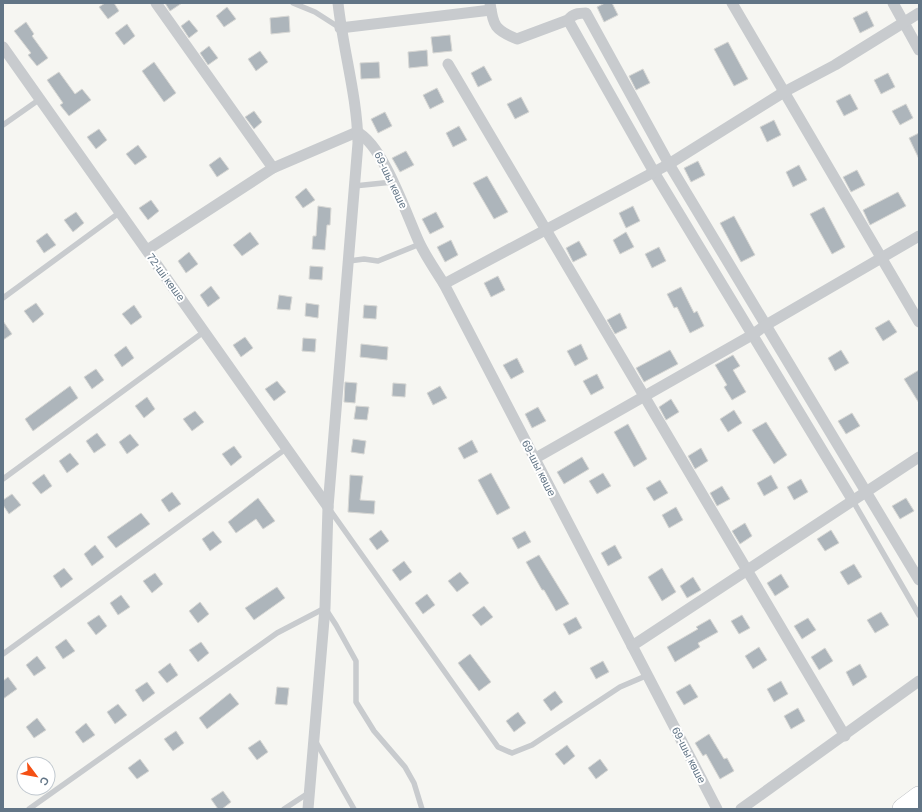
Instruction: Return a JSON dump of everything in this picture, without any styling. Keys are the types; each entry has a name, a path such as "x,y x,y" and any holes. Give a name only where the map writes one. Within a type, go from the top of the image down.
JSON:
{"highway":[{"path":"903,809 919,797"}],"street":[{"path":"156,3 273,168"},
{"path":"308,809 325,608 328,507 349,261 358,132 352,84 340,28 338,3"},
{"path":"732,3 919,322"},
{"path":"893,3 919,50"},
{"path":"340,28 490,7 491,19 496,26 505,34 517,39 568,20 572,16 579,13 586,13 669,164 919,580"},
{"path":"444,284 669,164 784,92 835,65 919,13"},
{"path":"568,20 654,172 853,501"},
{"name":"72-ші көше","path":"3,47 328,507"},
{"path":"448,64 547,229 644,398 748,569 844,736"},
{"path":"146,250 273,168 358,132"},
{"name":"69-шы көше","path":"358,132 373,144 393,182 420,244 444,284 717,809"},
{"path":"534,459 644,398 752,335 766,325 883,259 919,236"},
{"path":"632,646 919,457"},
{"path":"741,809 919,681"}],"lane":[{"path":"292,3 315,12 340,28"},
{"path":"3,125 40,99"},
{"path":"354,186 393,182"},
{"path":"3,298 119,213"},
{"path":"349,261 364,259 378,261 420,244"},
{"path":"3,478 205,331"},
{"path":"3,654 287,448"},
{"path":"853,501 919,615"},
{"path":"328,507 498,747 504,751 512,753 532,745 620,687 648,675"},
{"path":"28,809 277,633 325,608 356,661 356,702 374,731 405,766 414,783 422,809"},
{"path":"315,740 354,809"},
{"path":"284,809 310,791"}],"building":[{"path":"105,3 114,3 119,11 108,19 99,7"},
{"path":"165,3 182,3 170,11"},
{"path":"605,3 612,3 618,15 604,22 597,7"},
{"path":"227,7 236,19 224,27 216,16"},
{"path":"867,11 874,26 860,33 853,18"},
{"path":"289,16 290,32 271,34 270,18"},
{"path":"189,20 198,31 189,38 181,26"},
{"path":"26,22 34,34 32,36 48,58 37,66 28,55 31,53 14,31"},
{"path":"127,24 135,36 124,45 115,33"},
{"path":"450,35 452,51 433,53 431,37"},
{"path":"728,42 748,79 734,86 714,49"},
{"path":"209,46 218,58 208,65 200,53"},
{"path":"427,50 428,66 409,68 408,52"},
{"path":"260,51 268,62 256,71 248,59"},
{"path":"154,62 176,93 164,102 142,71"},
{"path":"379,62 380,78 361,79 360,63"},
{"path":"484,66 492,80 478,87 471,73"},
{"path":"643,69 650,83 636,90 629,76"},
{"path":"59,72 75,94 82,89 91,100 69,116 60,105 63,103 47,80"},
{"path":"888,73 895,87 881,94 874,80"},
{"path":"437,88 444,102 430,109 423,95"},
{"path":"850,94 858,109 844,116 836,101"},
{"path":"521,97 529,112 515,119 507,104"},
{"path":"906,104 913,118 900,125 892,111"},
{"path":"254,111 262,122 254,129 245,117"},
{"path":"385,112 392,126 378,133 371,119"},
{"path":"774,120 781,135 767,142 760,127"},
{"path":"459,126 467,140 453,147 446,133"},
{"path":"99,129 107,140 96,149 87,137"},
{"path":"919,133 919,159 909,138"},
{"path":"138,145 147,157 135,165 126,154"},
{"path":"406,151 414,165 400,172 392,158"},
{"path":"220,157 229,169 217,177 209,165"},
{"path":"698,161 705,175 691,182 684,168"},
{"path":"799,165 807,180 793,187 786,172"},
{"path":"857,170 865,185 851,192 843,177"},
{"path":"487,176 508,212 494,219 473,183"},
{"path":"306,188 315,200 303,208 295,197"},
{"path":"898,192 906,206 870,225 863,210"},
{"path":"151,200 159,211 148,220 139,208"},
{"path":"318,206 331,208 330,225 327,225 325,250 312,249 313,236 316,236"},
{"path":"633,206 640,221 626,228 619,213"},
{"path":"824,207 845,247 832,254 810,214"},
{"path":"76,212 84,223 73,232 64,220"},
{"path":"436,212 444,227 430,234 422,219"},
{"path":"734,216 755,255 741,262 720,223"},
{"path":"250,232 259,244 242,256 233,245"},
{"path":"626,232 634,247 620,254 613,240"},
{"path":"47,233 56,245 44,253 36,241"},
{"path":"451,240 458,255 445,262 437,247"},
{"path":"579,241 587,255 573,262 566,248"},
{"path":"659,247 666,261 652,268 645,254"},
{"path":"189,252 198,264 186,273 178,261"},
{"path":"310,266 323,267 322,280 309,279"},
{"path":"498,276 505,290 491,297 484,283"},
{"path":"211,286 220,298 208,307 200,295"},
{"path":"681,287 694,313 697,311 704,326 690,333 677,307 674,308 667,294"},
{"path":"279,295 292,297 290,310 277,309"},
{"path":"36,303 44,314 33,323 24,311"},
{"path":"306,303 319,305 318,318 305,316"},
{"path":"134,305 142,317 131,325 122,314"},
{"path":"364,305 377,306 376,319 363,318"},
{"path":"620,313 627,328 615,334 607,320"},
{"path":"889,320 897,332 883,341 875,328"},
{"path":"3,321 12,334 3,340"},
{"path":"245,337 253,348 241,357 233,345"},
{"path":"303,338 316,339 315,352 302,351"},
{"path":"361,344 388,347 387,360 360,357"},
{"path":"581,344 588,359 575,366 567,351"},
{"path":"126,346 134,358 122,367 114,355"},
{"path":"670,350 678,364 644,382 636,368"},
{"path":"841,350 849,363 835,371 828,358"},
{"path":"733,355 740,366 733,370 746,392 732,400 724,387 727,385 715,365"},
{"path":"517,358 524,372 511,379 503,365"},
{"path":"96,369 104,380 92,389 84,377"},
{"path":"919,370 919,403 904,379"},
{"path":"597,374 604,388 591,395 583,381"},
{"path":"277,381 286,392 274,401 265,389"},
{"path":"345,382 357,383 355,403 344,402"},
{"path":"393,383 406,384 405,397 392,396"},
{"path":"70,386 78,398 33,431 25,419"},
{"path":"440,386 447,398 433,405 427,393"},
{"path":"147,397 155,409 144,418 135,406"},
{"path":"671,399 679,412 666,420 659,407"},
{"path":"356,406 369,407 367,420 354,419"},
{"path":"538,407 546,421 532,428 525,414"},
{"path":"734,410 742,423 728,432 720,419"},
{"path":"195,411 204,422 192,431 183,419"},
{"path":"852,413 860,426 846,434 838,421"},
{"path":"766,422 787,455 774,464 752,430"},
{"path":"628,424 647,459 634,467 614,432"},
{"path":"97,433 106,445 94,453 86,441"},
{"path":"130,434 139,445 127,454 119,442"},
{"path":"353,439 366,441 364,454 351,452"},
{"path":"472,440 478,452 464,459 458,448"},
{"path":"234,446 242,457 231,466 222,454"},
{"path":"701,448 708,461 695,469 688,456"},
{"path":"70,453 79,464 67,473 59,461"},
{"path":"582,457 589,469 564,484 557,472"},
{"path":"491,473 510,508 497,515 478,480"},
{"path":"603,473 611,486 597,494 589,481"},
{"path":"44,474 52,486 41,494 32,483"},
{"path":"350,475 363,476 360,500 375,501 374,514 348,512"},
{"path":"771,475 778,488 764,496 757,483"},
{"path":"801,479 808,492 794,500 787,487"},
{"path":"660,480 668,493 654,501 646,488"},
{"path":"722,486 730,499 717,506 710,493"},
{"path":"172,492 181,504 169,512 161,500"},
{"path":"12,494 21,505 9,514 3,505 3,500"},
{"path":"258,498 275,521 263,529 256,519 236,533 228,522"},
{"path":"906,498 914,511 900,519 892,506"},
{"path":"676,507 683,520 669,528 662,515"},
{"path":"141,513 150,524 116,548 107,537"},
{"path":"745,523 752,536 740,544 732,531"},
{"path":"381,530 389,541 377,550 369,539"},
{"path":"831,530 839,543 825,551 817,539"},
{"path":"213,531 222,542 210,551 202,539"},
{"path":"525,531 531,542 518,549 512,538"},
{"path":"95,545 104,557 92,566 84,554"},
{"path":"615,545 622,558 608,566 601,553"},
{"path":"539,555 569,604 556,611 526,562"},
{"path":"404,561 412,572 400,581 392,570"},
{"path":"854,564 862,577 848,585 840,572"},
{"path":"64,568 73,579 61,588 53,576"},
{"path":"662,568 676,592 662,601 648,577"},
{"path":"460,572 469,583 457,592 448,581"},
{"path":"155,573 163,584 152,593 143,581"},
{"path":"781,574 789,587 775,596 767,583"},
{"path":"693,577 701,590 687,598 680,586"},
{"path":"277,587 285,598 254,620 245,608"},
{"path":"427,594 435,605 423,614 415,603"},
{"path":"121,595 130,607 118,615 110,603"},
{"path":"200,602 209,614 198,623 189,611"},
{"path":"484,606 493,617 481,626 472,615"},
{"path":"881,612 889,625 875,633 867,620"},
{"path":"99,615 107,626 96,635 87,623"},
{"path":"742,615 750,628 739,634 731,621"},
{"path":"576,617 582,628 569,635 563,624"},
{"path":"808,618 816,630 802,639 794,626"},
{"path":"710,619 718,632 698,643 700,647 675,662 667,647 698,629 696,627"},
{"path":"66,639 75,651 63,659 55,647"},
{"path":"201,642 209,653 198,662 189,650"},
{"path":"759,647 767,660 753,669 745,656"},
{"path":"825,648 833,661 819,670 811,657"},
{"path":"470,654 491,682 479,691 458,663"},
{"path":"37,656 46,668 34,676 26,665"},
{"path":"603,661 609,672 596,679 590,668"},
{"path":"170,663 178,675 167,683 158,672"},
{"path":"860,664 867,677 853,686 846,672"},
{"path":"8,677 17,689 3,699 3,681"},
{"path":"781,681 788,694 774,702 767,689"},
{"path":"147,682 155,693 143,702 135,690"},
{"path":"690,684 698,697 684,705 676,692"},
{"path":"277,687 289,688 287,705 275,704"},
{"path":"555,691 563,702 551,711 543,700"},
{"path":"230,693 239,704 207,729 199,718"},
{"path":"118,704 127,715 115,724 107,712"},
{"path":"798,708 805,721 791,729 784,716"},
{"path":"518,712 526,723 514,732 506,721"},
{"path":"37,718 46,730 34,738 26,727"},
{"path":"86,723 95,735 83,743 75,732"},
{"path":"176,731 184,743 173,751 164,739"},
{"path":"709,734 724,759 727,758 734,771 720,779 706,754 703,756 695,743"},
{"path":"260,740 268,752 257,760 248,748"},
{"path":"567,745 575,756 564,765 555,754"},
{"path":"140,759 149,771 137,779 128,768"},
{"path":"600,759 608,770 596,779 588,768"},
{"path":"223,791 231,802 222,809 218,809 211,799"}]}
